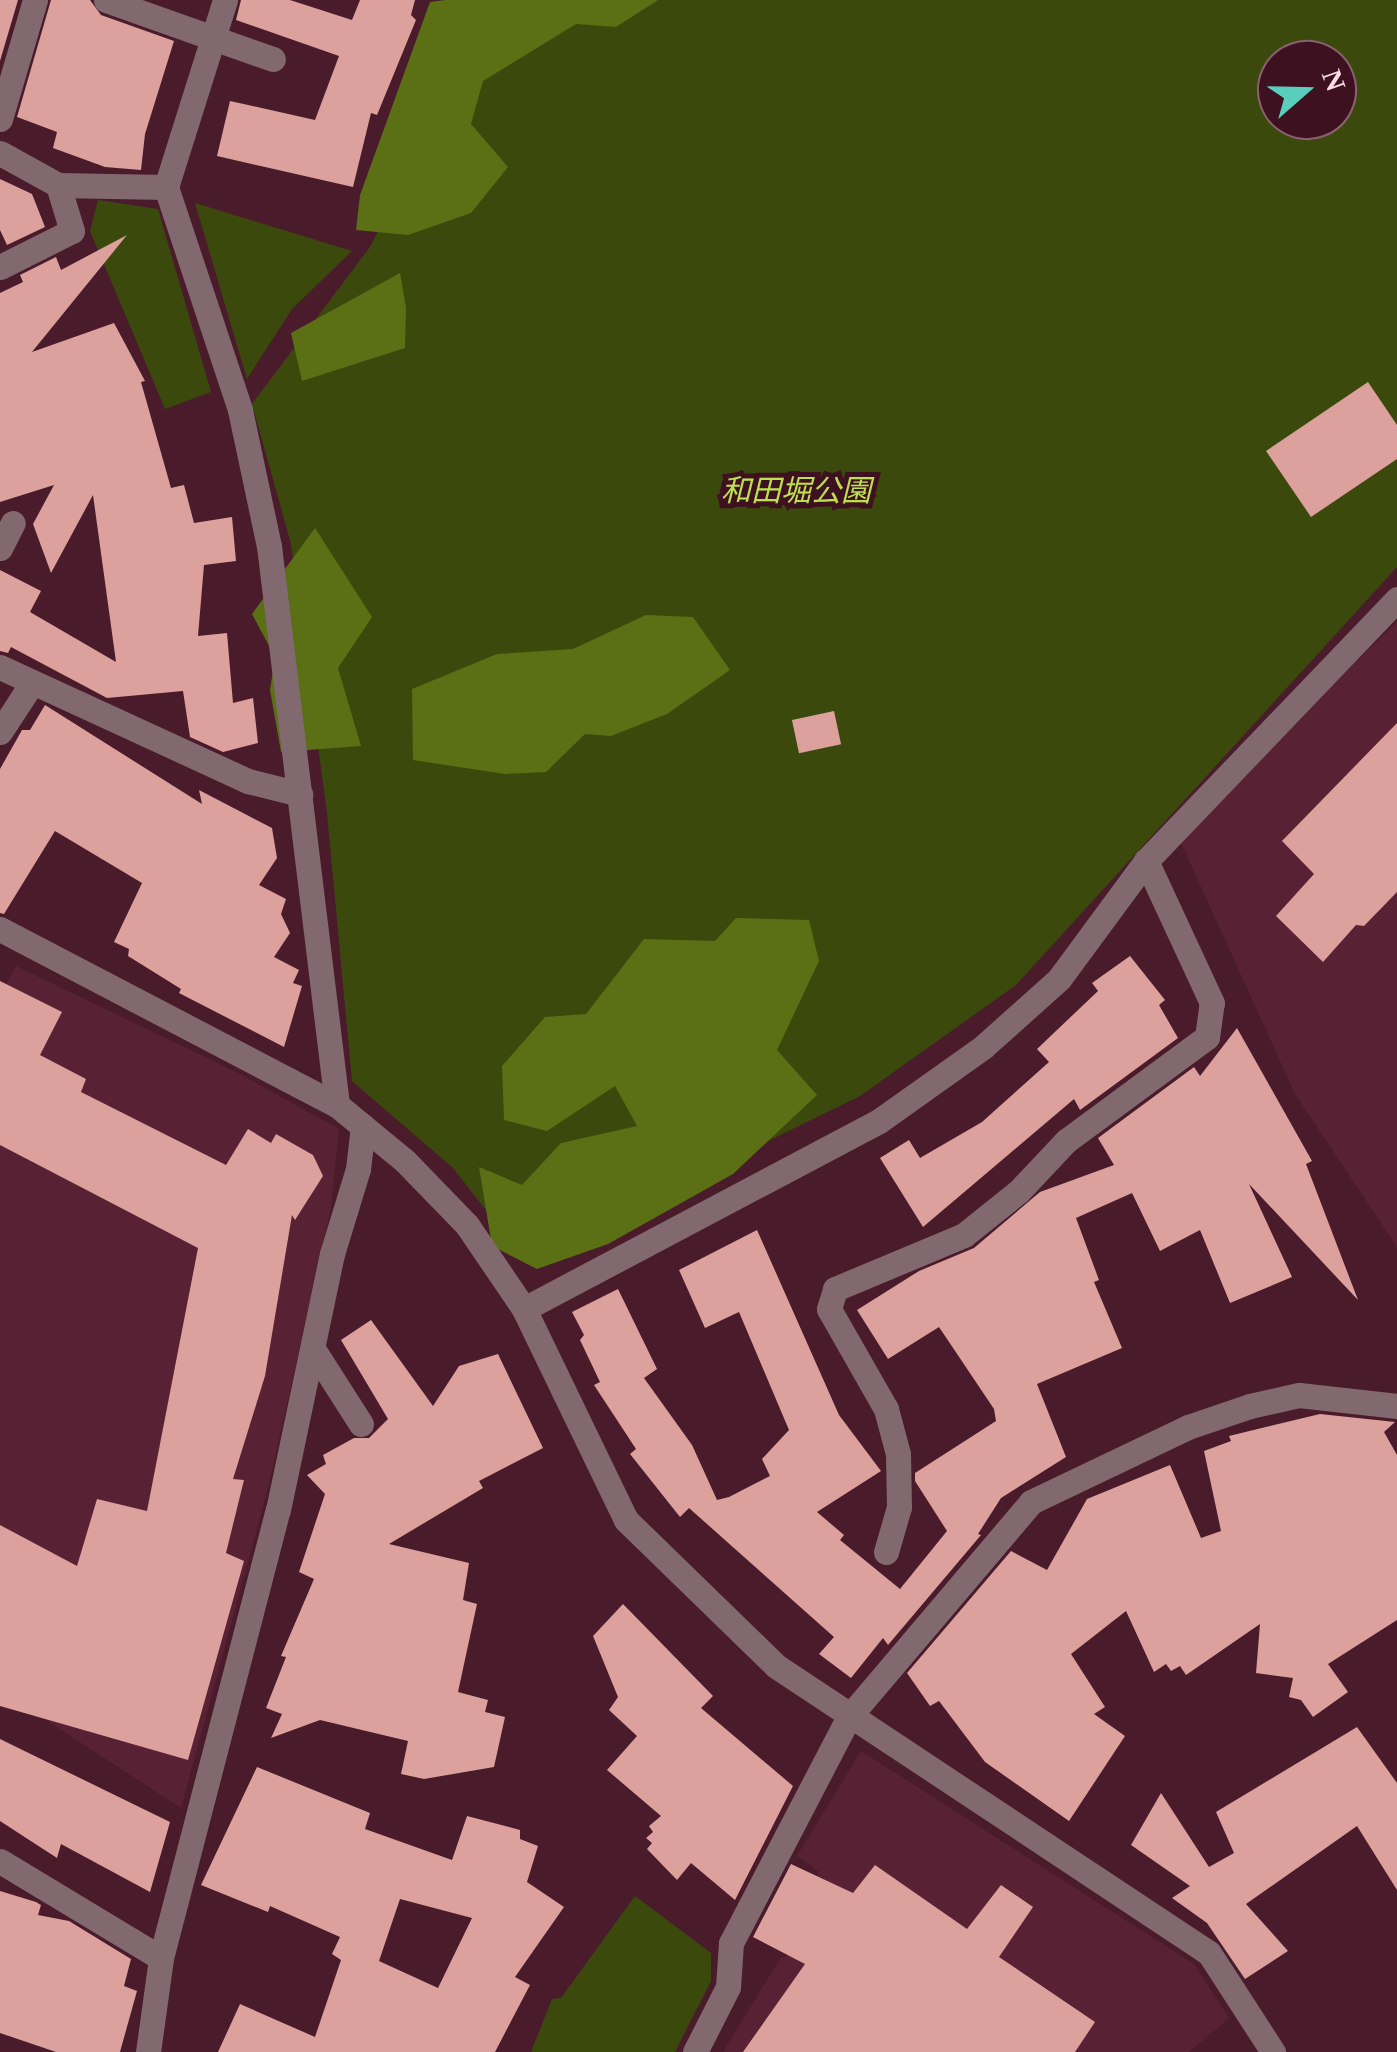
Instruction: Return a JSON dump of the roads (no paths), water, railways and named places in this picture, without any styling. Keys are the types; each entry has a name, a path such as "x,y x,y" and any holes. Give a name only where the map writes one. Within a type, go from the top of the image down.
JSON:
{"street":[{"path":"0,119 35,0"},
{"path":"106,0 273,59"},
{"path":"226,0 211,36 166,188 240,410 269,546 338,1105"},
{"path":"0,154 58,186 166,188"},
{"path":"0,267 72,231 58,186"},
{"path":"0,548 13,523"},
{"path":"524,1309 879,1121 982,1047 1059,978 1146,861 1397,599"},
{"path":"0,667 248,781 300,794"},
{"path":"0,732 32,683"},
{"path":"886,1552 899,1506 898,1454 886,1410 829,1309 835,1289 964,1235 1019,1192 1066,1142 1207,1037 1212,1003 1146,861"},
{"path":"0,929 338,1105 406,1161 468,1225 524,1309 626,1520 776,1666 848,1718 1209,1952 1273,2052"},
{"path":"148,2052 161,1958 278,1510 332,1254 358,1169 363,1126"},
{"path":"313,1349 361,1424"},
{"path":"695,2052 728,1987 731,1943 848,1718 1031,1502 1188,1427 1250,1406 1299,1395 1397,1406"},
{"path":"0,1861 161,1958"}],"park label":[{"name":"和田堀公園","path":"796,491"}]}
